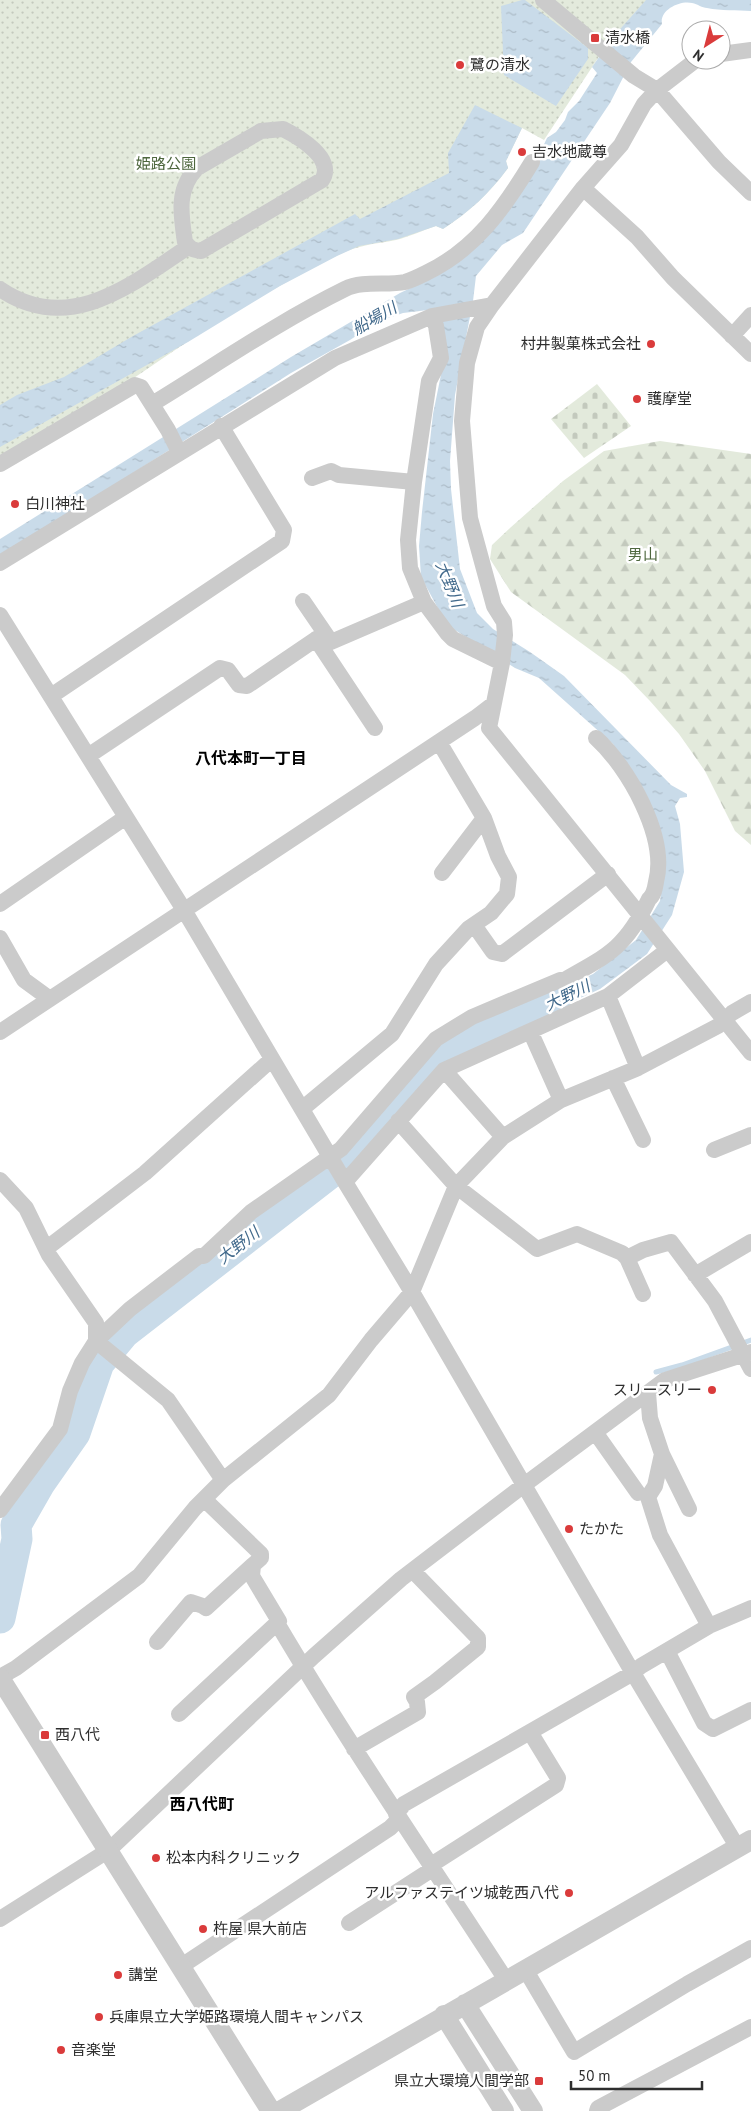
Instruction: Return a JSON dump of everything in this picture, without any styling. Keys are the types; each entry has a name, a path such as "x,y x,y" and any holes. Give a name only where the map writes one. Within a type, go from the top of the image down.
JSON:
{"street":[{"path":"542,0 634,76 657,90 719,162 751,193"},
{"path":"731,53 751,50"},
{"path":"683,70 657,90 644,104 620,145 583,188 477,327 467,363 462,421 470,518 494,606 504,622 506,635 489,728 751,1053"},
{"path":"283,129 300,137 315,151 325,166 326,174 322,180 201,251 188,247 185,242 180,205 186,180 197,168 261,131 283,129"},
{"path":"152,404 347,287 406,282 447,263 472,243 500,211 512,196 532,162"},
{"path":"583,188 636,238 751,354"},
{"path":"0,289 43,308 76,307 122,291 188,247"},
{"path":"0,563 221,426 335,358 432,316 492,305"},
{"path":"732,336 751,315"},
{"path":"432,316 441,358 429,381 414,482 409,549 410,568 424,602 446,634 502,663"},
{"path":"0,464 135,385 141,387 168,430 179,452"},
{"path":"51,696 282,541 284,530 221,426"},
{"path":"312,478 331,471 339,475 414,482"},
{"path":"303,601 375,728"},
{"path":"88,756 220,668 228,670 239,685 247,686 324,641 424,602"},
{"path":"3,625 51,696 184,910 412,1292 633,1673 744,1844 280,2111"},
{"path":"0,1032 476,718 492,705"},
{"path":"0,1510 60,1429 65,1405 82,1363 96,1341 130,1310 199,1256 204,1256 251,1212 341,1149 436,1039 472,1017 564,980 598,961 628,935 648,899 652,897 659,867 656,843 631,780 612,754 596,738"},
{"path":"302,1109 392,1034 428,974 474,925 491,912 507,894 509,877 498,856 484,818 439,742"},
{"path":"0,904 126,817"},
{"path":"442,874 484,818"},
{"path":"474,925 493,952 502,954 608,874"},
{"path":"0,938 24,980 50,999"},
{"path":"345,1182 444,1070 531,1033 608,996 667,949"},
{"path":"608,996 638,1068"},
{"path":"271,2111 0,1677 16,1668 139,1576 204,1498 223,1480 329,1396 371,1340 412,1292 456,1186 503,1137 561,1100 638,1068 718,1026 732,1013 751,1002"},
{"path":"531,1033 561,1100"},
{"path":"47,1248 145,1173 272,1059"},
{"path":"444,1070 503,1137"},
{"path":"613,1078 643,1140"},
{"path":"398,1121 456,1186 537,1249 577,1234 622,1253 627,1258 642,1294"},
{"path":"714,1150 751,1135"},
{"path":"0,1180 26,1208 50,1255 96,1323 96,1341 168,1400 223,1480"},
{"path":"627,1258 643,1250 671,1242 746,1345 751,1369"},
{"path":"695,1275 751,1242"},
{"path":"0,1919 109,1850 303,1667 401,1579 665,1380 746,1345"},
{"path":"648,1393 650,1418 662,1454 689,1510"},
{"path":"595,1432 638,1493"},
{"path":"662,1454 655,1486 648,1497 660,1535 709,1626"},
{"path":"157,1642 192,1602 206,1608 261,1558 261,1554 204,1498"},
{"path":"253,1565 252,1576 278,1621 277,1624 303,1667 354,1749 506,1980"},
{"path":"354,1749 418,1712 417,1702 414,1697 478,1647 478,1638 413,1571"},
{"path":"180,1967 390,1828 404,1804 633,1673 641,1666 709,1626 751,1608"},
{"path":"179,1714 277,1624"},
{"path":"667,1652 704,1724 713,1728 751,1710"},
{"path":"349,1923 556,1785 558,1778 530,1732"},
{"path":"525,1969 574,2052 751,1948"},
{"path":"465,2004 533,2111"},
{"path":"444,2015 504,2111"},
{"path":"597,2111 598,2108 751,2028"}],"green space":[{"name":"姫路公園","path":"0,0 647,0 608,43 544,140 522,128 506,161 508,168 486,194 452,223 443,229 436,226 401,239 367,245 338,255 261,296 187,342 72,419 0,457"},
{"path":"597,384 631,426 584,458 551,419"},
{"name":"男山","path":"660,441 751,454 751,845 735,831 705,771 679,734 650,701 625,675 511,592 490,559 492,545 563,481 604,451"}],"water":[{"path":"525,0 588,48 588,59 556,106 504,75 501,6"},
{"name":"船場川","path":"646,0 751,0 751,11 712,9 687,2 667,10 662,19 662,24 631,62 610,103 523,233 502,245 476,276 455,395 450,461 451,489 460,569 477,613 493,629 564,676 671,785 687,794 687,797 680,798 675,806 680,824 684,872 672,915 647,954 600,989 523,1024 510,1012 593,974 636,940 660,901 663,878 629,770 613,744 539,678 515,668 447,625 421,577 419,546 422,512 433,414 446,350 436,309 403,313 377,322 350,340 291,373 0,557 0,539 291,357 400,293 438,275 528,178 547,138 556,132 565,120 568,112 579,101 597,73 592,67 614,36"},
{"path":"475,105 522,128 506,161 508,168 486,194 452,223 443,229 436,226 398,239 359,246 337,256 280,286 188,342 0,447 0,405 17,395 64,377 133,336 355,214 360,219 449,173 448,153"}],"waterway":[{"name":"大野川","path":"0,1618 17,1539 16,1525 40,1483 75,1433 99,1363 124,1333 342,1164 393,1110 434,1059 459,1041 556,1002"},
{"path":"656,1372 682,1365 751,1340"}],"place":[{"name":"清水橋","path":"595,38"},
{"name":"鷺の清水","path":"460,65"},
{"name":"吉水地蔵尊","path":"522,152"},
{"name":"村井製菓株式会社","path":"651,344"},
{"name":"護摩堂","path":"637,399"},
{"name":"白川神社","path":"15,504"},
{"name":"スリースリー","path":"712,1390"},
{"name":"たかた","path":"569,1529"},
{"name":"西八代","path":"45,1735"},
{"name":"松本内科クリニック","path":"156,1858"},
{"name":"アルファステイツ城乾西八代","path":"569,1893"},
{"name":"杵屋 県大前店","path":"203,1929"},
{"name":"講堂","path":"118,1975"},
{"name":"兵庫県立大学姫路環境人間キャンパス","path":"99,2017"},
{"name":"音楽堂","path":"61,2050"},
{"name":"県立大環境人間学部","path":"539,2081"}],"district":[{"name":"八代本町一丁目","path":"251,758"},
{"name":"西八代町","path":"202,1804"}]}
